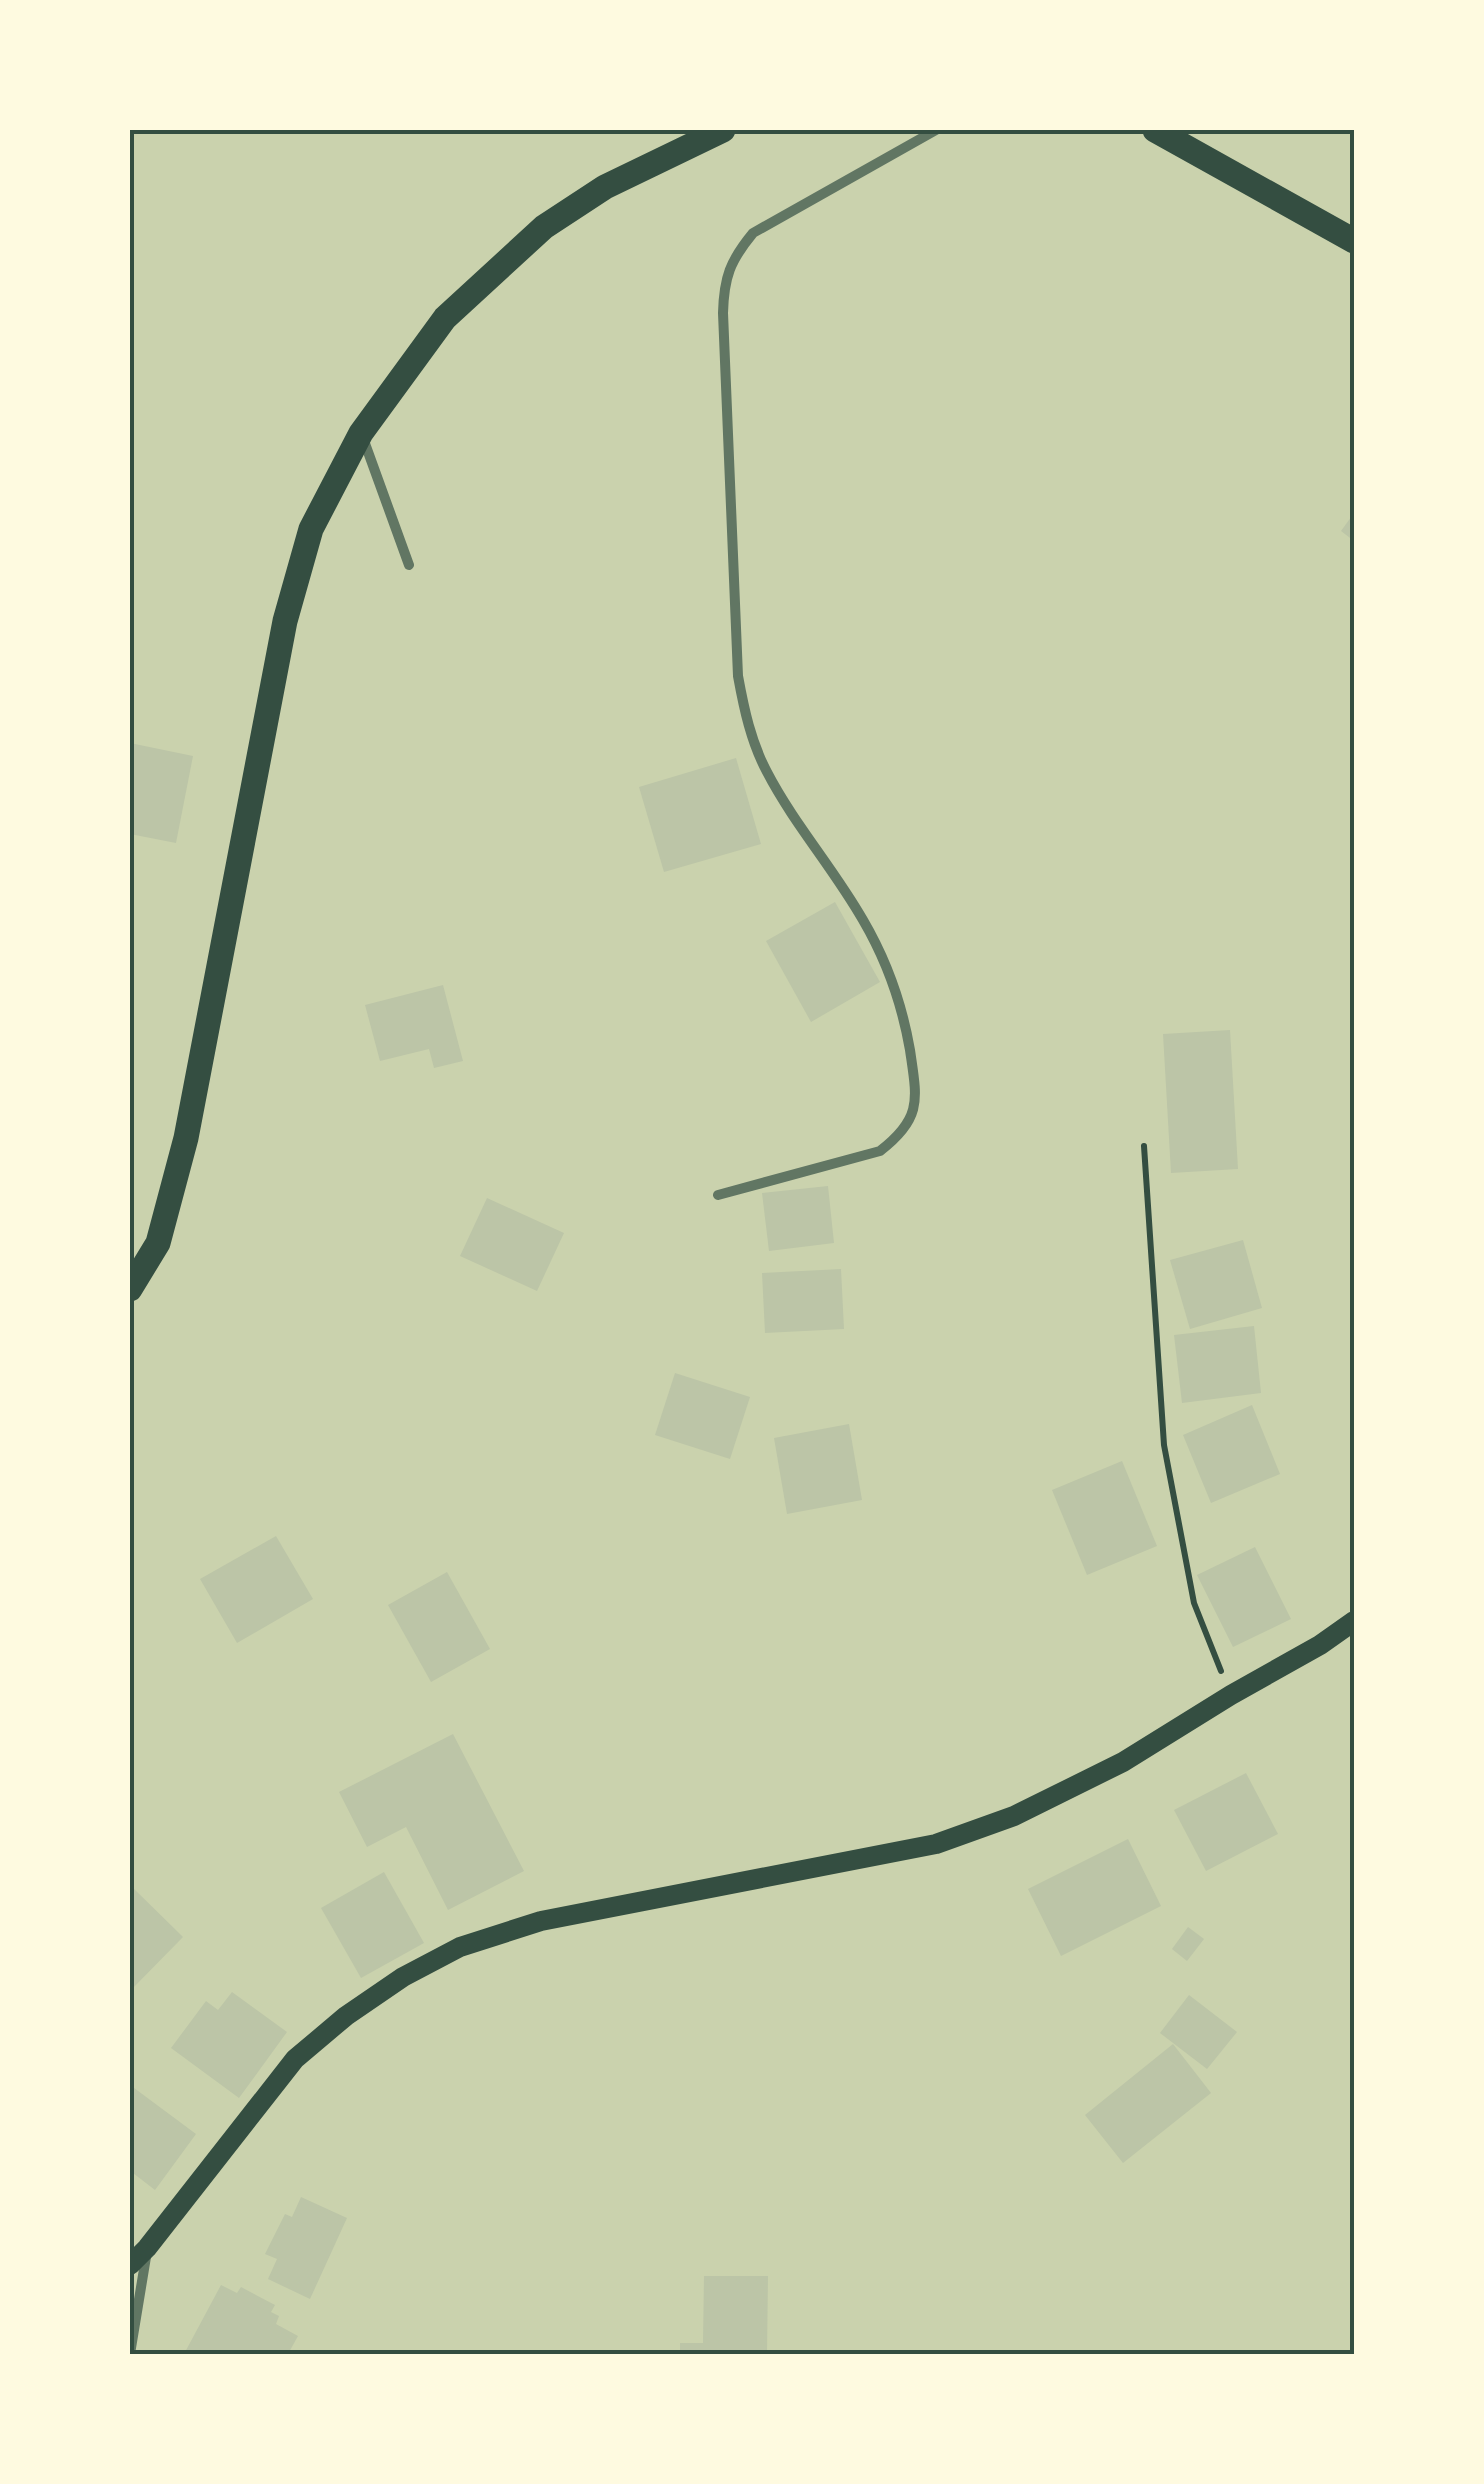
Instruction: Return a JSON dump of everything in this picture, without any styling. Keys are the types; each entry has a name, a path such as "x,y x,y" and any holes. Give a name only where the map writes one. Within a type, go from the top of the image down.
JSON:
{"main road":[{"path":"130,1289 158,1243 186,1138 285,621 312,529 361,432 444,318 544,226 606,188 723,130"},
{"path":"1155,130 1354,241"},
{"path":"130,2265 295,2059 388,1987 460,1947 541,1921 936,1844 1014,1816 1123,1762 1354,1621"}],"street":[{"path":"718,1195 880,1151 899,1136 912,1116 916,1092 900,1004 883,959 861,916 764,768 744,708 738,676 724,283 735,256 754,234 936,130"},
{"path":"361,432 409,565"},
{"path":"130,2354 147,2248"}],"path":[{"path":"1144,1146 1164,1445 1194,1603 1231,1696"}],"green space":[{"path":"130,130 1354,130 1354,2354 130,2354"}],"building":[{"path":"1354,513 1354,541 1341,531"},
{"path":"130,743 193,756 176,843 130,834"},
{"path":"736,758 761,844 664,872 639,787"},
{"path":"835,902 880,982 811,1022 766,941"},
{"path":"443,985 463,1061 434,1068 429,1049 380,1061 365,1005"},
{"path":"1230,1030 1238,1169 1171,1173 1163,1034"},
{"path":"828,1186 834,1243 769,1251 762,1193"},
{"path":"487,1198 564,1233 537,1291 460,1256"},
{"path":"1243,1240 1262,1308 1190,1329 1170,1260"},
{"path":"841,1269 844,1329 765,1333 762,1273"},
{"path":"1254,1326 1261,1393 1182,1403 1174,1335"},
{"path":"675,1373 750,1397 730,1459 655,1435"},
{"path":"1252,1405 1280,1474 1211,1503 1183,1435"},
{"path":"849,1424 862,1500 787,1514 774,1438"},
{"path":"1122,1461 1157,1546 1087,1575 1052,1490"},
{"path":"276,1536 313,1599 237,1643 200,1579"},
{"path":"1255,1547 1291,1619 1233,1647 1197,1575"},
{"path":"447,1572 490,1649 431,1682 388,1605"},
{"path":"453,1734 524,1871 448,1910 406,1827 367,1847 339,1792"},
{"path":"1246,1773 1278,1834 1206,1871 1174,1810"},
{"path":"1128,1839 1161,1906 1061,1956 1028,1889"},
{"path":"384,1872 424,1943 361,1978 321,1908"},
{"path":"130,1885 183,1937 130,1991"},
{"path":"1188,1927 1204,1939 1187,1961 1172,1949"},
{"path":"232,1992 287,2032 239,2098 171,2048 206,2001 218,2010"},
{"path":"1189,1995 1237,2032 1207,2069 1160,2033"},
{"path":"1173,2044 1211,2093 1123,2163 1085,2115"},
{"path":"130,2085 196,2134 155,2190 133,2173 130,2177"},
{"path":"301,2197 347,2218 310,2299 268,2279 277,2259 265,2254 285,2214 292,2217"},
{"path":"704,2276 768,2276 767,2354 680,2354 680,2343 703,2343"},
{"path":"221,2285 237,2293 241,2287 275,2305 271,2312 279,2316 276,2324 298,2336 288,2354 184,2354"}]}
